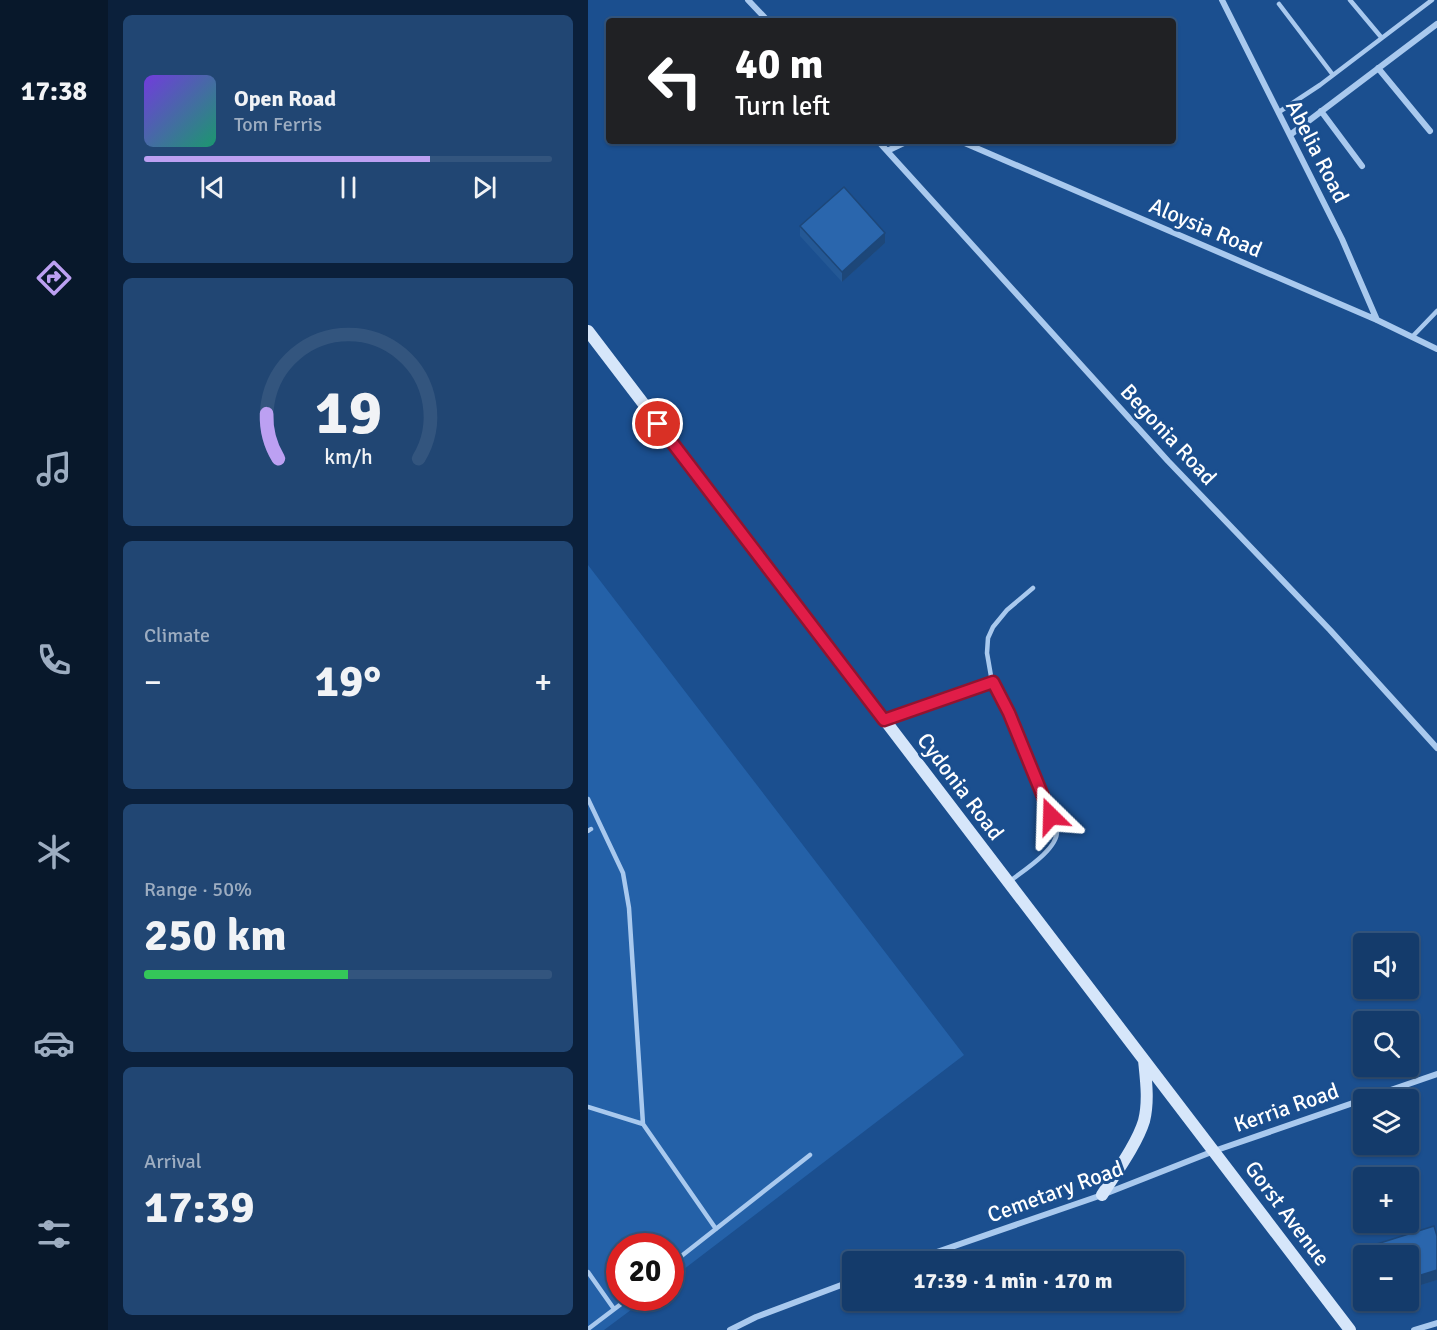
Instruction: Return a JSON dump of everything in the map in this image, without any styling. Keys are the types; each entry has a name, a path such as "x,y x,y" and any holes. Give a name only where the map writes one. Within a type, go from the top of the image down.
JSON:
{"street":[{"path":"748,0 765,18"},
{"name":"Abelia Road","path":"1222,0 1342,238 1377,320"},
{"path":"1290,135 1437,24"},
{"path":"1378,68 1430,131"},
{"path":"1321,111 1362,166"},
{"name":"Begonia Road","path":"881,144 1168,461 1330,630 1437,748"},
{"path":"887,151 902,144"},
{"name":"Aloysia Road","path":"967,144 1377,320 1437,349"},
{"name":"Cydonia Road","path":"588,331 1214,1151"},
{"path":"1102,1195 1124,1162 1144,1122 1147,1095 1144,1059"},
{"name":"Kerria Road","path":"1214,1151 1437,1074"},
{"name":"Cemetary Road","path":"940,1251 1102,1195 1214,1151"},
{"name":"Gorst Avenue","path":"1214,1151 1350,1330"},
{"path":"730,1330 756,1317 842,1285"},
{"path":"1414,1330 1437,1323"}],"lane":[{"path":"1350,0 1381,37"},
{"path":"1279,112 1333,75 1432,0"},
{"path":"1279,4 1333,75"},
{"path":"1412,337 1437,311"},
{"path":"1008,883 1038,860 1055,842 1057,831 1009,713 993,682 987,653 988,638 993,627 1007,610 1033,588"},
{"path":"884,720 993,682"},
{"path":"588,799 623,873 630,908 643,1124 716,1228"},
{"path":"588,1107 643,1124"},
{"path":"684,1253 810,1155"},
{"path":"588,1272 606,1298"},
{"path":"588,1329 611,1311"}],"shaded area":[{"path":"588,565 964,1055 684,1269 684,1233 606,1233 606,1311 630,1311 604,1330 588,1330"}],"building":[{"path":"844,187 885,233 842,272 800,226"},
{"path":"1434,1226 1437,1236 1437,1270 1419,1276 1419,1245 1374,1245 1412,1233 1419,1233 1419,1231"}],"route":[{"path":"658,424 884,720 993,682 1009,713 1051,816"}]}
